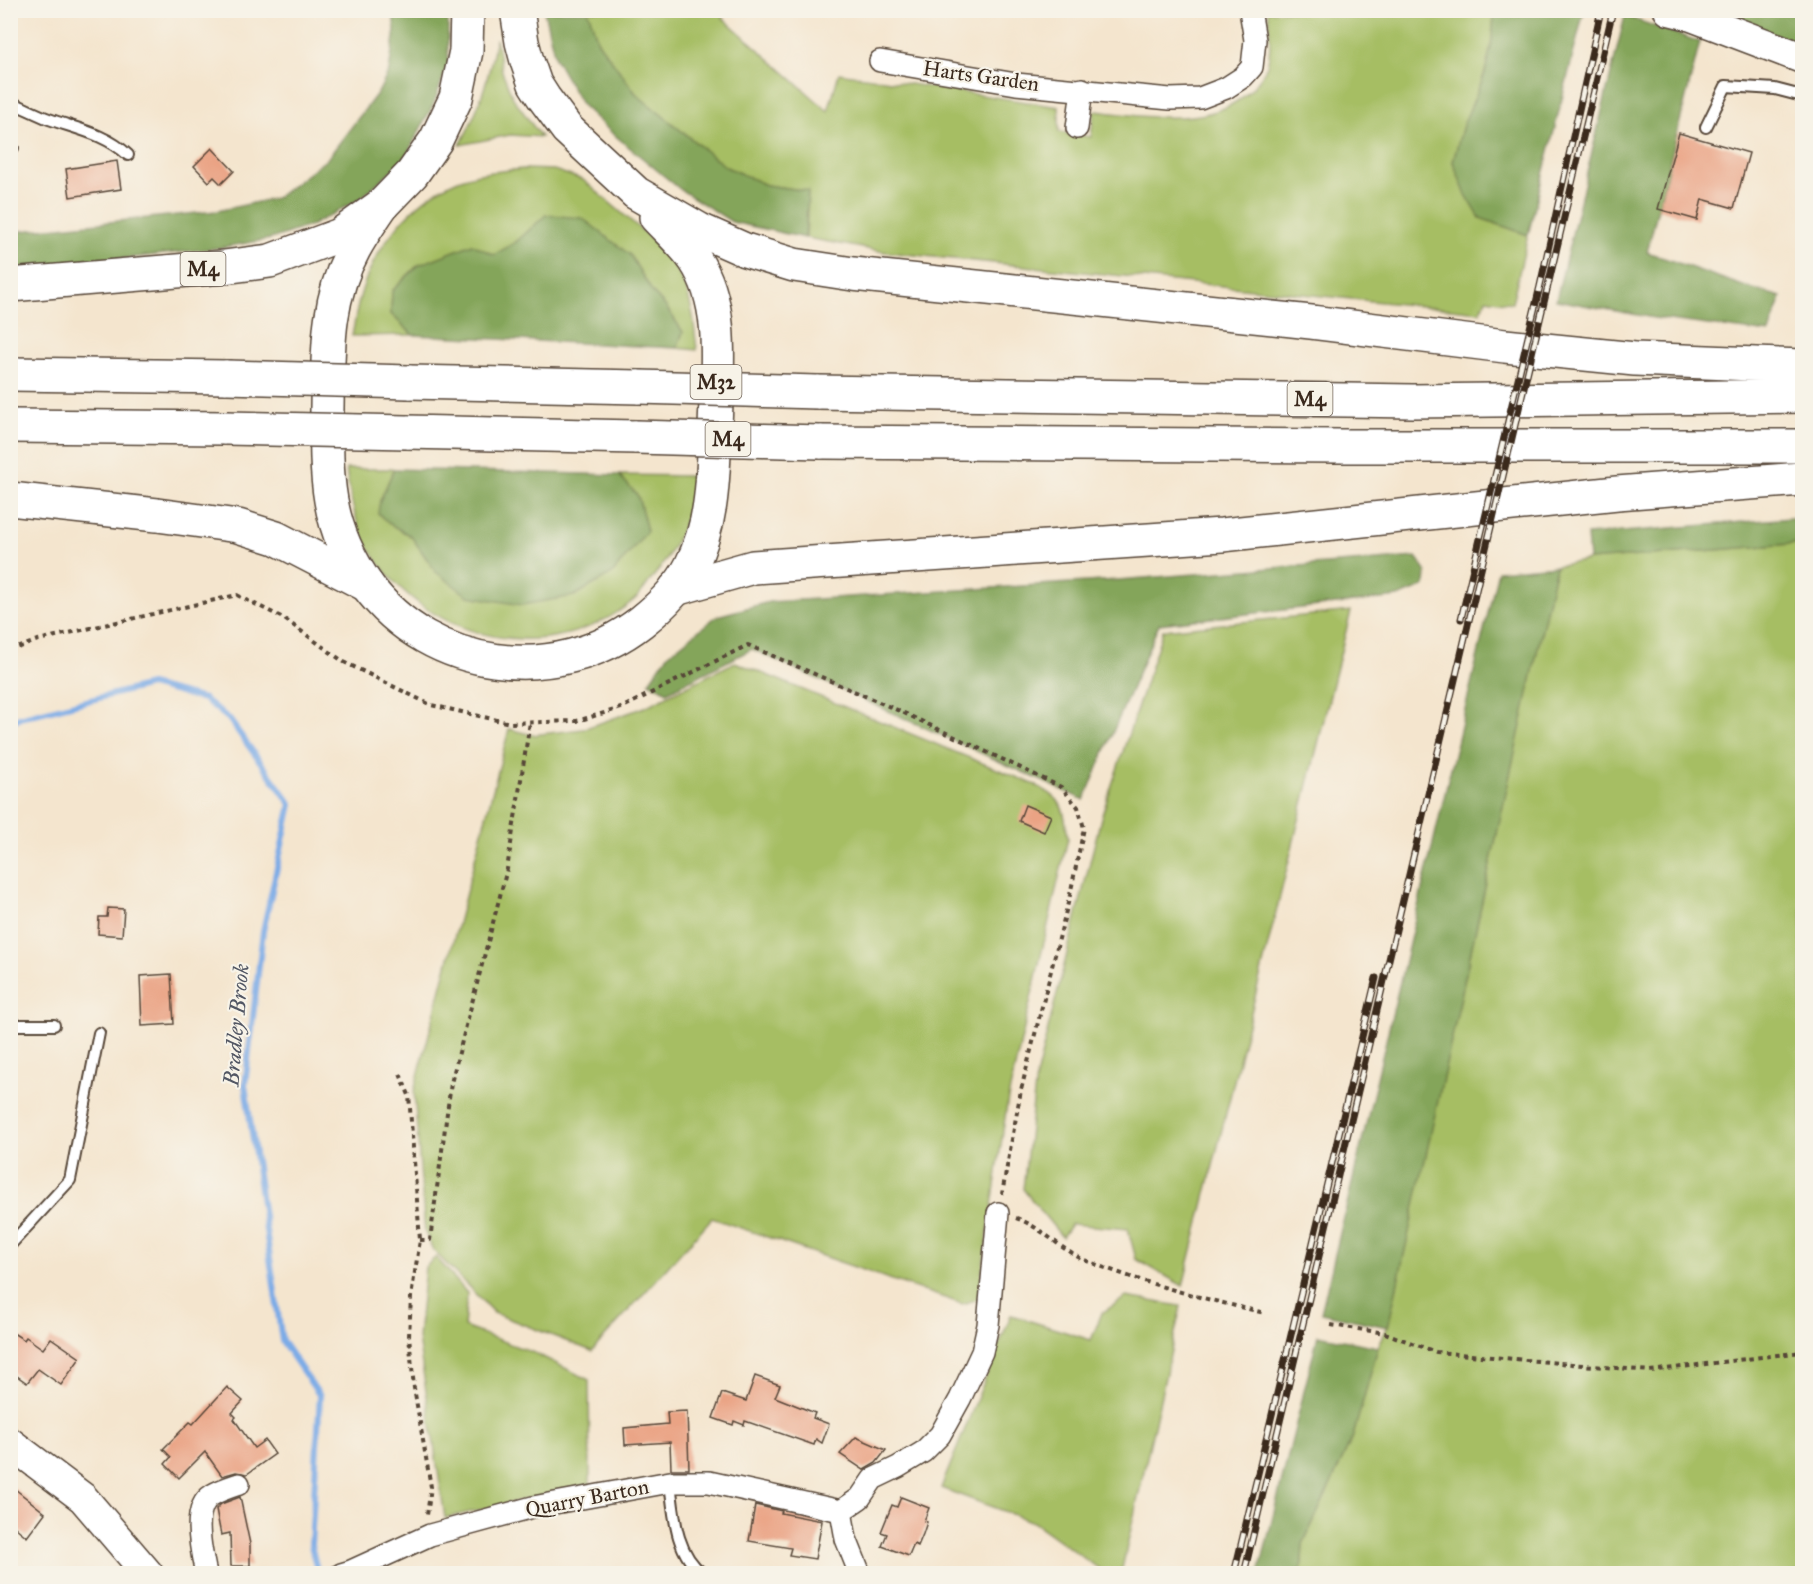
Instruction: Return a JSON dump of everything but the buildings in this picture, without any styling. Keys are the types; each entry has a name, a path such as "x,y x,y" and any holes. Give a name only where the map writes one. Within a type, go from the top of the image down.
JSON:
{"highway":[{"name":"M32","path":"467,10 466,51 456,98 430,148 412,174 382,205 353,250 336,294 328,334 326,474 333,514 343,543 367,585 399,618 436,642 488,660 532,664 590,651 631,629 656,610 675,590 692,565 709,516 713,477 716,333 710,295 700,268 684,246 651,213 636,193 567,129 535,84 522,42 517,10"},
{"path":"636,193 700,230 794,266 1311,322 1505,346 1635,358 1803,366"},
{"name":"M4","path":"10,285 270,261 340,235 382,205"},
{"path":"1311,322 1636,348 1803,355"},
{"name":"M4","path":"10,374 227,377 817,392 1413,401 1803,396"},
{"name":"M4","path":"10,426 225,428 820,442 1342,446 1803,446"},
{"path":"675,590 753,567 1222,535 1617,493 1803,479"},
{"path":"10,499 157,514 238,526 276,538 367,585"}],"main road":[{"path":"1669,10 1689,15 1803,58"},
{"path":"14,1451 83,1498 148,1574"}],"street":[{"name":"Harts Garden","path":"880,61 1016,84 1185,100 1200,98 1243,77 1252,67 1255,40 1250,10"},
{"path":"1077,128 1082,89"},
{"path":"860,1574 846,1539 841,1511 861,1498 873,1479 923,1452 940,1435 960,1399 982,1352 988,1325 998,1213"},
{"name":"Quarry Barton","path":"346,1572 430,1535 533,1507 670,1482 709,1482 841,1511"},
{"path":"206,1574 199,1539 200,1513 209,1496 239,1484"}],"lane":[{"path":"1706,127 1726,86 1775,89 1803,96"},
{"path":"10,102 46,118 116,143 128,155"},
{"path":"10,1025 54,1025"},
{"path":"10,1245 70,1180 99,1033"},
{"path":"670,1482 675,1523 683,1551 703,1574"}],"path":[{"path":"10,651 38,640 237,595"},
{"path":"748,645 904,713 1061,787 1078,807 1084,828 1070,895 1022,1090 998,1213 1030,1223 1084,1260 1193,1296 1265,1312"},
{"path":"420,1240 430,1240 451,1083 507,869 530,722"},
{"path":"400,1074 409,1095 420,1240 411,1297 409,1336 414,1388 431,1487 426,1520 419,1540"},
{"path":"1331,1325 1384,1333 1436,1352 1650,1371 1803,1352"}],"green space":[{"path":"590,10 725,11 723,18 828,111 839,73 1059,107 1059,132 1091,137 1094,111 1137,116 1182,117 1225,108 1243,97 1260,79 1267,64 1270,43 1268,11 1492,11 1494,25 1490,54 1463,127 1453,162 1480,218 1528,235 1512,303 1486,299 1480,312 885,252 806,238 808,191 766,185 726,167 637,95 598,42 588,12"},
{"path":"393,11 448,11 448,64 434,103 405,158 360,199 312,225 271,239 218,248 85,263 11,268 11,232 217,211 276,198 327,159 379,91 389,71 395,30"},
{"path":"544,11 588,11 598,42 637,95 726,167 766,185 808,191 805,238 732,222 681,190 612,133 581,104 555,58"},
{"path":"1492,11 1584,11 1528,235 1480,218 1465,193 1453,162 1463,125 1484,76 1491,46 1494,18"},
{"path":"1700,11 1802,11 1802,44"},
{"path":"1625,16 1700,42 1647,252 1781,297 1769,333 1654,318 1556,300"},
{"path":"496,39 502,71 513,98 541,137 510,135 460,145 482,94"},
{"path":"554,170 583,180 658,244 673,263 687,290 697,350 677,348 683,332 653,293 630,255 546,215 516,242 494,256 418,265 392,291 391,314 413,335 352,336 359,301 368,273 386,241 411,212 440,189 456,181 498,171"},
{"path":"546,215 582,218 630,255 653,293 683,332 677,348 413,335 391,314 392,291 419,265 472,244 494,255 516,242"},
{"path":"346,469 394,469 380,501 388,523 411,536 436,572 574,596 612,574 647,531 638,496 619,475 696,476 686,519 674,545 659,570 636,598 599,622 562,635 524,639 486,634 449,621 416,601 387,573 364,539 352,505"},
{"path":"394,469 619,475 638,496 647,531 612,574 574,596 522,605 468,596 436,572 411,536 388,523 378,513 380,501"},
{"path":"1802,517 1802,543 1589,560 1587,535"},
{"path":"1802,543 1802,1573 1301,1574 1303,1544 1353,1436 1378,1347 1388,1326 1556,566 1589,560"},
{"path":"1416,557 1426,571 1425,586 1398,597 1159,624 1084,800 752,649 667,692 649,682 668,655 717,616 769,602 1118,580"},
{"path":"1556,566 1388,1327 1321,1313 1498,571"},
{"path":"1351,611 1183,1286 1136,1259 1128,1229 1071,1224 1062,1237 1023,1189 1036,1077 1101,818 1163,630"},
{"path":"735,662 1031,783 1050,793 1060,803 1063,810 1068,838 1008,1098 978,1299 962,1304 712,1218 592,1351 494,1313 433,1250 425,1232 414,1091 509,729 532,735 583,729 645,707"},
{"path":"436,1257 467,1293 464,1327 537,1354 589,1380 590,1484 445,1518 418,1338 425,1267"},
{"path":"1126,1297 1181,1306 1121,1573 1105,1573 1033,1522 941,1488 1011,1315 1091,1340 1102,1313"},
{"path":"1318,1335 1378,1347 1353,1436 1303,1544 1301,1573 1259,1573"}],"waterway":[{"name":"Bradley Brook","path":"10,723 19,718 150,685 204,699 229,719 291,804 263,931 245,1085 282,1341 320,1396 311,1545 318,1574"}],"railway":[{"path":"1461,619 1540,286 1601,10"},
{"path":"1244,1574 1613,10"},
{"path":"1234,1574 1376,978"}]}
